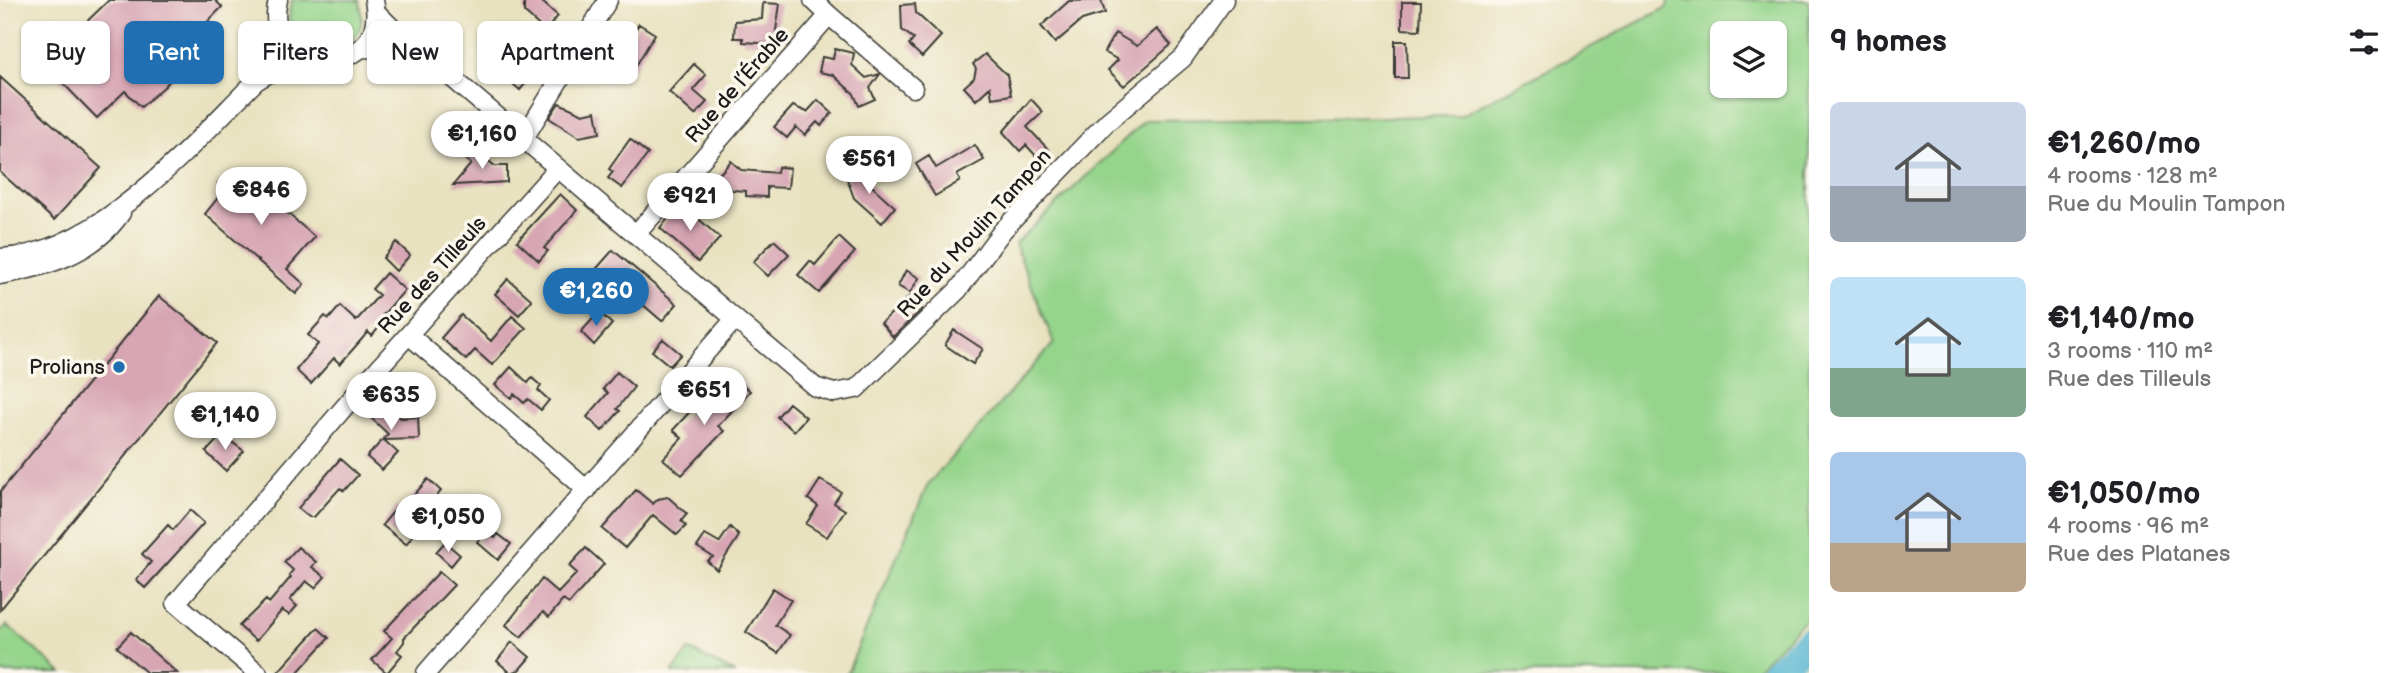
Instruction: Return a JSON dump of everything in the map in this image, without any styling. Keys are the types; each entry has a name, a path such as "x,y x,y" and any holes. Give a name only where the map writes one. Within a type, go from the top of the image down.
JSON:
{"street":[{"path":"278,0 279,21"},
{"path":"524,138 608,0"},
{"path":"813,0 913,88"},
{"name":"Rue du Moulin Tampon","path":"460,84 816,387 834,393 856,389 958,290 1003,230 1107,122 1183,58 1224,0"},
{"path":"353,52 369,38 375,6"},
{"name":"Rue du Moulin Tampon","path":"375,6 388,21"},
{"name":"Rue de l’Érable","path":"636,234 830,15"},
{"path":"360,48 367,48"},
{"path":"0,275 43,267 66,258 103,234 125,207 156,181 253,84"},
{"name":"Rue des Tilleuls","path":"258,673 176,603 558,168"},
{"path":"0,257 40,250 125,207"},
{"path":"426,673 735,319"},
{"path":"409,335 587,489"}],"green space":[{"path":"292,0 359,0 361,22 353,39 353,21 290,21"},
{"path":"1670,0 1809,0 1809,616 1753,673 847,673 928,484 1054,343 1015,244 1145,120 1460,116 1667,7"},
{"path":"7,625 62,673 0,673 0,632"},
{"path":"690,650 735,673 672,673"}],"building":[{"path":"109,0 215,0 222,7 208,21 124,21 124,84 167,84 141,107 125,91 97,118 64,84 110,84 110,21 87,21"},
{"path":"524,0 540,0 558,16 554,21 534,21 524,12"},
{"path":"1101,0 1105,13 1082,20 1055,43 1041,26 1069,1"},
{"path":"1402,2 1421,2 1420,30 1402,29"},
{"path":"763,3 780,4 774,44 743,42 743,38 734,38 735,21 762,19"},
{"path":"915,4 916,13 941,36 922,57 909,45 914,39 902,30 901,5"},
{"path":"638,26 655,34 638,62"},
{"path":"1157,29 1171,45 1124,86 1108,70 1118,60 1104,52 1115,33 1137,46"},
{"path":"1395,41 1407,41 1408,78 1395,78"},
{"path":"835,49 854,53 852,65 866,78 880,74 870,88 875,99 859,106 854,94 833,75 819,72 822,57 833,59"},
{"path":"985,54 1007,75 1011,95 992,98 990,87 976,100 964,87 974,78 976,69 973,64"},
{"path":"694,64 706,75 693,90 707,102 695,115 669,92"},
{"path":"0,77 101,168 54,220 0,172"},
{"path":"513,84 525,84 520,90"},
{"path":"1031,99 1043,112 1027,127 1049,150 1039,159 1026,145 1020,151 1003,132"},
{"path":"818,100 832,113 821,126 817,122 805,135 796,127 787,138 774,127 793,106 807,112"},
{"path":"559,103 583,114 596,111 600,133 579,137 549,118"},
{"path":"630,139 648,154 622,188 608,178 613,172 609,169"},
{"path":"975,145 984,160 957,175 960,181 935,196 916,164 929,156 936,168"},
{"path":"473,149 495,166 507,166 507,182 453,185 471,164 464,158"},
{"path":"731,161 741,170 777,173 778,167 790,168 788,188 767,187 767,197 746,196 746,191 732,190 717,177"},
{"path":"860,168 864,179 895,207 882,223 854,198 845,173"},
{"path":"248,170 249,180 315,237 287,269 304,284 296,294 205,214 225,189 218,183"},
{"path":"560,194 577,210 544,248 548,251 539,261 517,241"},
{"path":"681,203 720,238 698,262 660,228"},
{"path":"839,237 855,252 819,293 798,275 810,261 815,265"},
{"path":"774,240 789,254 768,276 753,262"},
{"path":"396,242 410,255 396,271 383,258"},
{"path":"613,250 677,304 662,321 614,280 592,306 569,286 576,277 584,283"},
{"path":"906,270 919,278 910,293 898,286"},
{"path":"386,273 405,290 381,317 385,320 372,336 368,332 340,364 334,358 311,384 296,370 318,344 308,335 325,316 329,319 340,306 356,321 379,295 372,289"},
{"path":"508,279 532,300 519,315 495,294"},
{"path":"159,296 217,343 0,610 0,492"},
{"path":"910,296 922,309 893,337 881,323"},
{"path":"599,312 612,324 594,345 581,332"},
{"path":"461,315 491,341 512,316 526,328 492,365 475,350 466,360 441,338"},
{"path":"954,330 983,349 973,364 945,345"},
{"path":"663,339 681,354 670,366 652,351"},
{"path":"511,367 528,383 532,378 541,386 538,390 549,400 541,410 528,399 524,403 514,394 511,398 495,385"},
{"path":"617,372 634,387 617,409 620,411 602,431 587,417 608,393 603,389"},
{"path":"735,377 750,391 718,426 724,431 682,475 663,459 682,438 673,430 695,406 703,413"},
{"path":"380,398 401,418 418,417 419,439 384,440 398,453 382,470 367,457 388,434 366,413"},
{"path":"789,403 806,417 794,431 777,417"},
{"path":"222,435 244,451 226,471 206,452"},
{"path":"340,459 358,475 344,491 340,488 314,517 309,517 298,508"},
{"path":"428,479 441,491 422,513 426,519 406,544 382,525 397,507 401,510"},
{"path":"820,480 841,492 834,503 845,510 827,537 806,524 818,506 808,499"},
{"path":"636,490 653,504 658,499 668,497 687,514 681,521 686,526 677,535 653,515 625,548 602,529"},
{"path":"190,510 204,523 145,588 136,580 151,562 142,554 168,525 173,530"},
{"path":"730,527 739,536 717,570 707,561 713,557 697,547 705,535 719,543"},
{"path":"487,531 495,538 498,534 511,544 498,560 477,542"},
{"path":"445,542 460,555 451,566 436,552"},
{"path":"298,547 316,562 312,567 325,577 315,588 306,581 290,600 297,606 289,615 282,610 256,641 239,626 266,600 269,603 291,577 289,575 293,570 284,562"},
{"path":"586,548 604,564 569,604 563,600 549,617 543,612 521,637 506,625 542,579 558,593 577,573 569,566"},
{"path":"439,572 454,585 404,638 397,651 402,655 387,673 372,660 392,638 384,631"},
{"path":"773,588 791,600 775,625 790,635 778,653 746,632"},
{"path":"318,628 329,638 297,673 277,673"},
{"path":"131,632 177,673 147,673 117,647"},
{"path":"512,642 530,657 519,670 511,673 497,661"}],"waterway":[{"path":"1774,673 1809,641"}],"place":[{"name":"Prolians","path":"119,367"}]}
